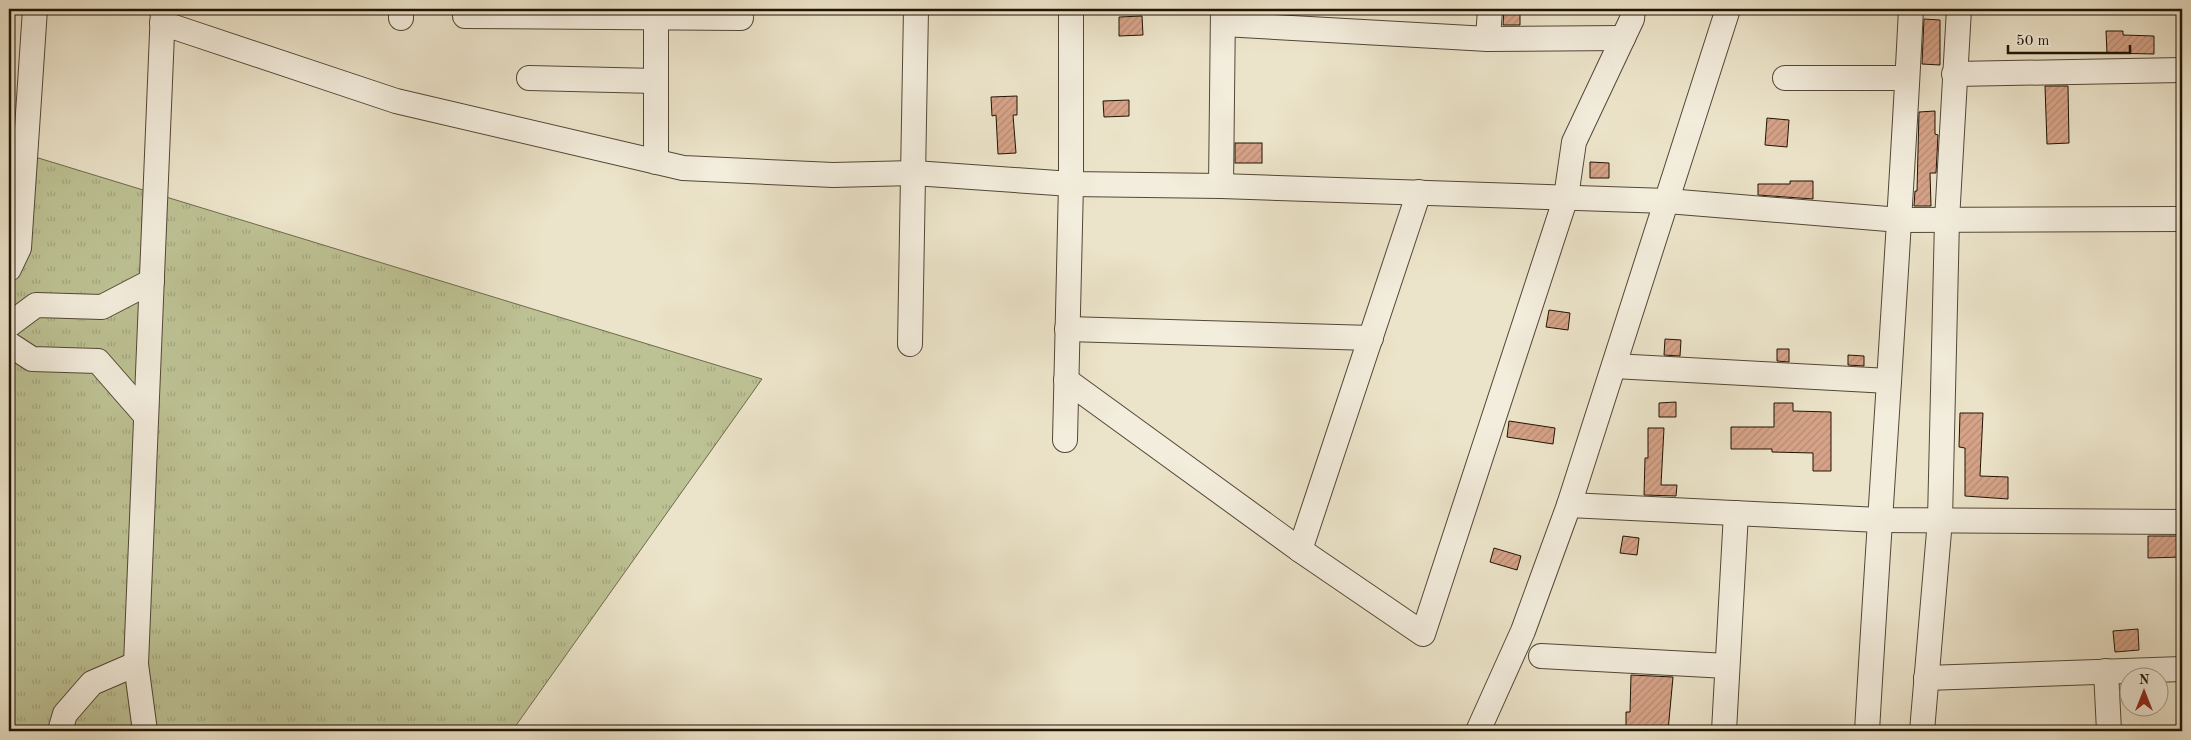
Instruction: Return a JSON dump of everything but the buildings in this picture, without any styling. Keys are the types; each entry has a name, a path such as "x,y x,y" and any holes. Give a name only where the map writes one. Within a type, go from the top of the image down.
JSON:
{"street":[{"path":"9,269 19,248 35,9"},
{"path":"910,344 916,9"},
{"path":"1065,440 1071,184 1071,9"},
{"path":"1488,39 1490,9"},
{"path":"1066,380 1300,550 1423,634 1566,197 1574,142 1632,19 1633,9"},
{"path":"1478,731 1523,631 1569,505 1728,9"},
{"path":"1867,731 1879,520 1900,220 1911,9"},
{"path":"1922,731 1940,520 1947,220 1959,9"},
{"path":"465,16 490,12 656,13 742,18"},
{"path":"656,13 656,162"},
{"path":"145,731 136,664 162,16 396,101 684,168 823,175 914,173 1071,184 1221,186 1666,201 1900,220 2182,219"},
{"path":"1221,186 1223,16 1488,39 1622,38"},
{"path":"1954,74 2182,70"},
{"path":"529,78 656,81"},
{"path":"1785,78 1908,78"},
{"path":"1300,550 1419,192"},
{"path":"9,325 36,306 102,307 152,281"},
{"path":"1068,329 1371,338"},
{"path":"9,344 32,359 98,361 146,416"},
{"path":"1614,366 1889,381"},
{"path":"1569,505 1879,520 2182,522"},
{"path":"1724,731 1736,513"},
{"path":"1541,656 1728,666"},
{"path":"60,731 65,714 92,683 136,664"},
{"path":"1926,678 2182,669"},
{"path":"2106,671 2109,731"}],"green space":[{"path":"9,149 762,379 512,731 9,731"}]}
